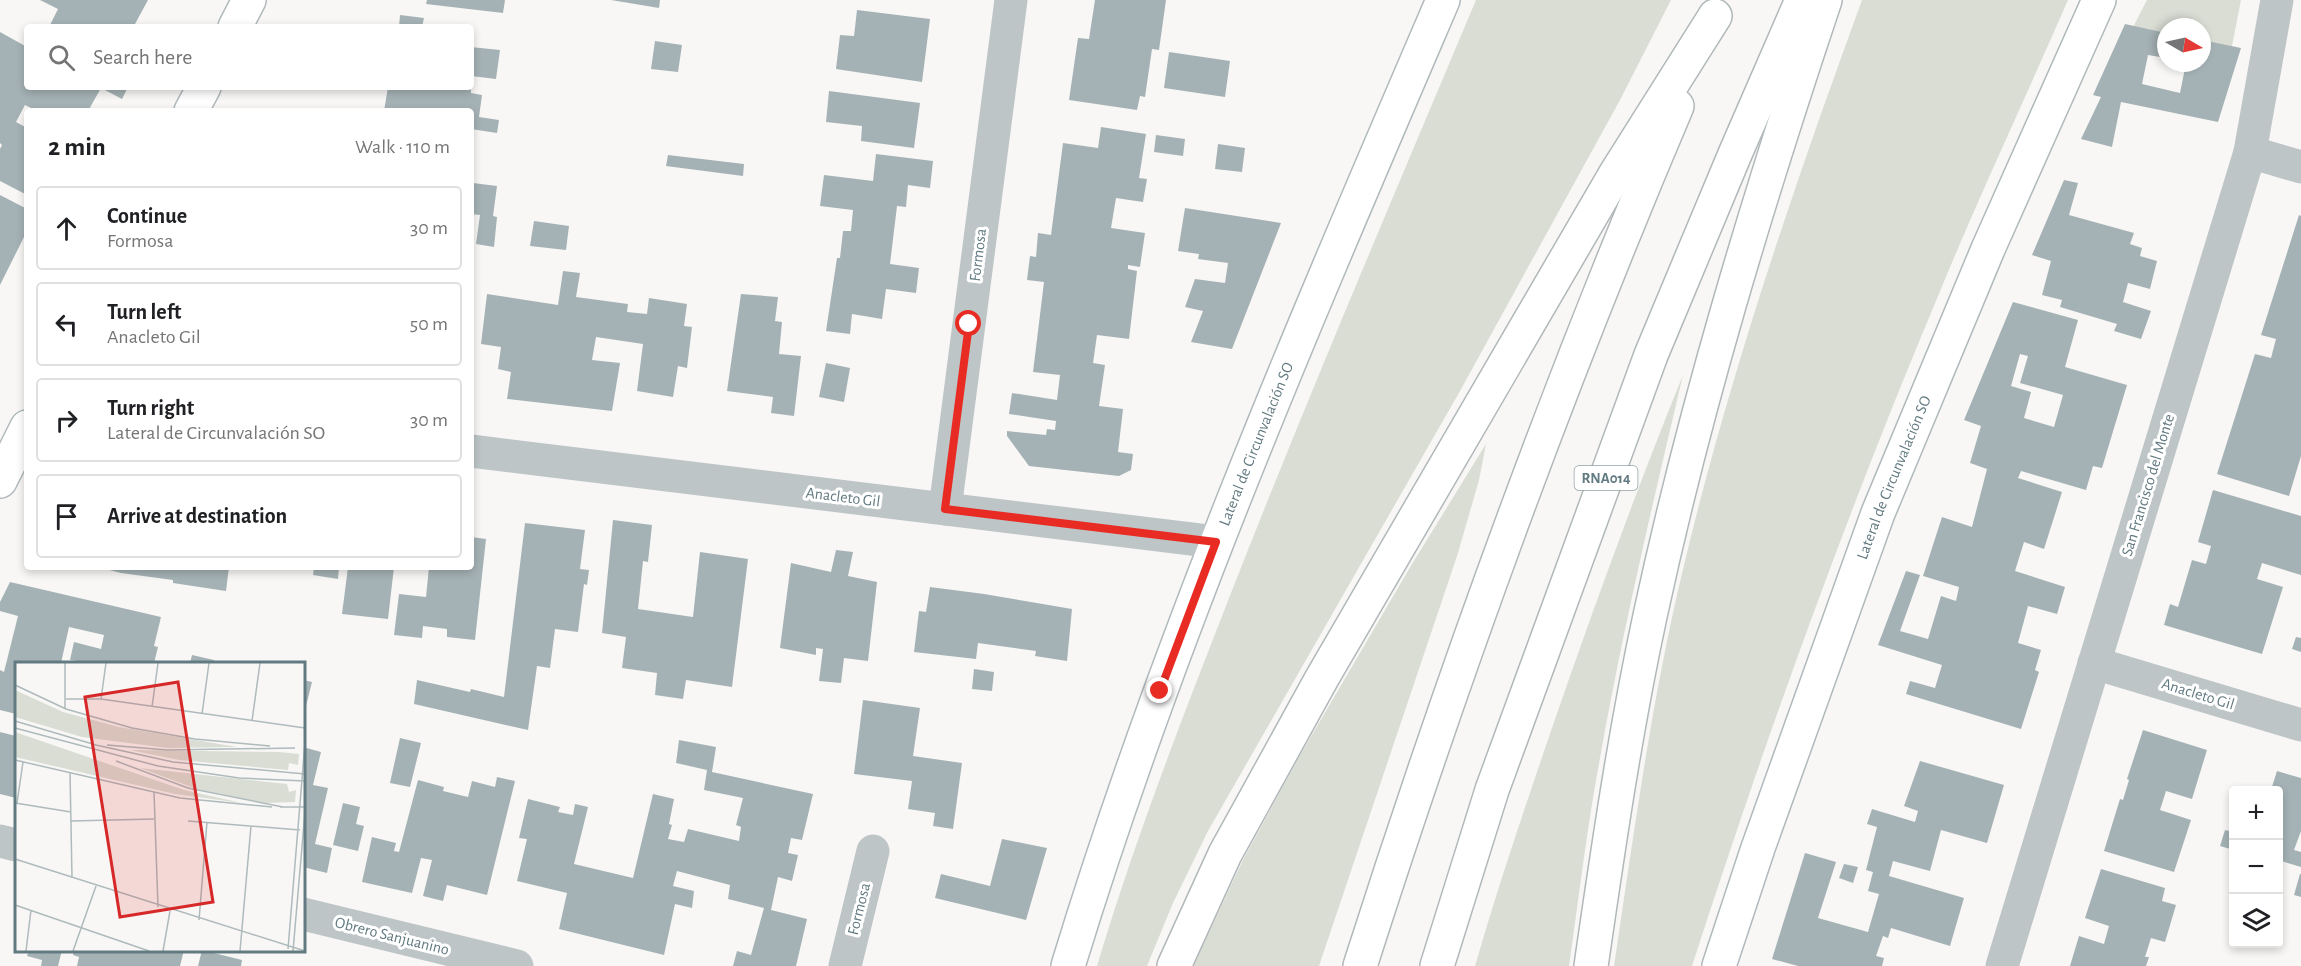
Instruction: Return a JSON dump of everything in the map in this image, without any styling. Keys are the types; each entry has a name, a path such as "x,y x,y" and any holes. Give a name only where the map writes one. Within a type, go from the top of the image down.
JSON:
{"main road":[{"path":"237,24 249,0"},
{"name":"Lateral de Circunvalación SO","path":"1068,966 1120,801 1216,542 1443,0"},
{"name":"RNA014","path":"1437,966 1500,770 1651,355 1802,0"},
{"path":"1591,966 1625,744 1650,616 1680,488 1720,334 1759,202 1825,0"},
{"name":"Lateral de Circunvalación SO","path":"1719,966 1805,715 1903,451 1984,259 2099,0"},
{"path":"1174,966 1225,854 1322,678 1616,173 1719,8"},
{"path":"1360,966 1474,625 1537,455 1604,282 1719,8"},
{"path":"193,108 202,90"},
{"path":"0,481 24,433"}],"street":[{"name":"Formosa","path":"945,509 1011,0"},
{"name":"San Francisco del Monte","path":"2002,966 2250,152 2277,0"},
{"path":"2250,152 2301,167"},
{"name":"Anacleto Gil","path":"474,451 1216,542"},
{"name":"Anacleto Gil","path":"2094,663 2301,725"},
{"path":"0,841 15,845"},
{"name":"Formosa","path":"845,966 873,851"},
{"name":"Obrero Sanjuanino","path":"304,914 517,966"}],"shaded area":[{"path":"1476,0 1671,0 1620,100 1460,391 1208,831 1173,903 1147,966 1097,966 1143,825 1231,593 1321,370"},
{"path":"1862,0 2068,0 1954,259 1871,461 1778,712 1692,966 1614,966 1644,765 1662,664 1702,493 1765,280"},
{"path":"2147,0 2241,0 2231,51 2211,47 2211,18 2157,18 2157,36 2131,31"},
{"path":"1683,375 1618,662 1591,810 1569,966 1475,966 1567,683"},
{"path":"1486,444 1479,480 1458,553 1319,966 1193,966 1243,860 1299,757 1412,564"}],"building":[{"path":"40,0 148,0 135,24 50,24 58,9"},
{"path":"427,0 505,0 503,13 426,4"},
{"path":"611,0 660,0 659,8"},
{"path":"1095,0 1166,0 1159,50 1152,49 1145,97 1140,96 1137,110 1069,100 1078,38 1089,39"},
{"path":"857,10 930,19 922,82 836,69 840,35 854,36"},
{"path":"400,15 424,18 423,24 399,24"},
{"path":"2125,24 2157,31 2157,56 2148,55 2142,84 2180,93 2184,72 2211,72 2211,42 2241,48 2218,122 2121,102 2112,147 2081,139 2101,97 2093,95"},
{"path":"0,32 24,45 24,90 100,90 90,108 31,108 25,105 16,122 24,126 24,193 0,181 2,145 0,143"},
{"path":"655,41 682,45 678,72 651,69"},
{"path":"474,47 500,50 496,79 474,76"},
{"path":"1169,52 1230,61 1225,97 1164,88"},
{"path":"105,90 126,90 122,99"},
{"path":"388,90 471,90 471,93 482,95 479,117 499,120 497,133 474,129 474,108 384,108"},
{"path":"829,91 920,103 914,148 861,141 862,126 826,122"},
{"path":"1101,127 1146,134 1139,178 1147,179 1143,202 1116,198 1111,228 1145,233 1140,267 1128,265 1128,269 1137,271 1129,339 1097,335 1093,363 1105,365 1099,406 1123,409 1118,452 1133,454 1131,470 1119,476 1029,466 1007,436 1007,431 1046,435 1047,429 1055,430 1056,421 1009,414 1012,393 1057,400 1060,375 1033,372 1044,282 1027,280 1030,256 1036,257 1038,233 1051,235 1063,143 1098,148"},
{"path":"1156,135 1185,139 1183,156 1154,152"},
{"path":"1218,144 1245,148 1242,172 1215,169"},
{"path":"876,154 933,161 930,188 908,185 906,207 897,206 890,264 919,268 916,293 886,289 882,319 852,314 850,334 826,331 843,231 851,231 853,210 820,206 824,175 873,181"},
{"path":"668,155 744,164 743,176 666,166"},
{"path":"2064,180 2078,183 2069,215 2134,233 2130,244 2142,248 2140,256 2157,261 2150,289 2128,283 2123,302 2151,311 2141,339 2114,331 2117,324 2060,307 2062,300 2042,295 2051,261 2032,255"},
{"path":"474,183 497,186 493,216 497,217 494,247 476,244 480,215 474,214"},
{"path":"0,195 24,207 24,237 0,285"},
{"path":"1185,208 1281,223 1232,349 1191,342 1203,311 1185,307 1195,279 1225,283 1228,263 1198,259 1199,254 1178,251"},
{"path":"2299,215 2301,216 2301,456 2289,496 2217,474 2255,354 2271,358 2276,339 2261,335"},
{"path":"534,221 569,226 566,250 530,246"},
{"path":"563,271 580,273 576,297 628,304 627,312 647,314 649,298 687,304 684,326 692,327 687,368 678,366 673,397 637,391 643,344 596,337 592,360 620,363 612,411 507,399 511,372 498,369 501,347 481,344 487,294 558,305"},
{"path":"741,294 778,297 775,321 782,322 779,354 801,356 794,416 771,413 773,397 727,391"},
{"path":"2013,302 2078,320 2065,367 2127,385 2102,468 2093,466 2086,490 2021,471 2018,478 2062,492 2044,549 2024,542 2015,571 2065,587 2057,614 2028,606 2018,643 2041,650 2035,670 2039,672 2021,729 1906,694 1910,681 1935,688 1942,665 1878,645 1906,571 1920,575 1900,631 1928,639 1941,596 1956,601 1959,587 1923,576 1942,517 1972,527 1987,469 1970,463 1981,426 1964,420","holes":["2020,354 2028,356 2020,383 2063,395 2054,427 2024,418 2031,392 2011,386"]},
{"path":"826,363 850,368 844,402 819,397"},
{"path":"2213,490 2301,516 2301,575 2262,563 2257,579 2283,587 2262,654 2164,625 2170,604 2178,607 2192,560 2206,564 2211,546 2198,542"},
{"path":"613,520 652,525 648,562 643,561 638,609 693,617 700,552 748,559 732,687 686,680 683,699 655,695 657,673 622,668 626,637 602,633"},
{"path":"525,523 585,530 580,569 589,570 587,585 584,584 578,632 555,629 550,668 537,666 528,730 414,704 417,680 504,697"},
{"path":"474,537 486,539 475,640 447,637 447,629 423,626 422,638 394,635 399,594 426,597 429,570 474,570"},
{"path":"836,550 853,552 848,576 877,582 868,661 844,658 841,683 819,681 823,649 816,648 816,655 780,648 791,563 831,572"},
{"path":"110,570 229,570 226,591 173,583 173,580"},
{"path":"314,570 339,570 338,579 313,575"},
{"path":"348,570 394,570 388,619 342,614"},
{"path":"10,582 161,617 154,646 158,647 154,662 76,662 70,660 74,642 101,649 104,635 69,627 61,662 15,662 15,714 0,710 0,670 4,672 18,616 0,611 0,602"},
{"path":"930,587 1072,609 1067,661 1035,656 1036,651 978,643 976,659 914,652 919,611 926,612"},
{"path":"2296,637 2301,638 2301,652 2292,649"},
{"path":"192,655 214,660 214,662 190,662"},
{"path":"974,669 994,672 992,691 972,689"},
{"path":"304,680 312,682 304,714"},
{"path":"863,700 920,708 913,756 962,763 953,829 933,826 935,813 908,809 912,781 854,774"},
{"path":"2143,730 2207,750 2192,799 2166,791 2160,810 2191,820 2174,872 2104,851 2120,799 2123,800 2129,780 2127,779"},
{"path":"0,732 15,736 15,798 0,794"},
{"path":"400,738 421,743 410,787 390,783"},
{"path":"679,740 716,747 712,772 813,794 802,840 791,838 788,853 798,855 792,881 778,877 771,910 807,919 796,966 733,966 737,951 751,955 764,908 728,899 730,885 677,871 673,886 694,891 692,908 675,904 664,955 559,929 567,893 517,881 527,839 519,838 528,799 560,807 558,812 573,815 575,804 588,807 574,864 633,878 653,794 674,799 669,824 672,825 668,839 684,842 688,829 739,841 741,827 736,825 743,798 704,790 707,770 676,763"},
{"path":"304,747 321,752 313,785 328,788 315,844 332,848 327,873 304,867"},
{"path":"1920,761 2004,785 1987,843 1941,830 1930,871 1893,861 1889,876 1964,898 1950,946 1891,928 1888,938 1883,936 1876,956 1884,958 1882,966 1798,966 1772,959 1805,853 1836,862 1818,918 1868,932 1879,894 1868,891 1873,872 1866,870 1877,827 1867,824 1872,809 1915,822 1918,811 1904,806"},
{"path":"2277,771 2301,778 2301,831 2294,850 2301,852 2301,867 2283,862 2283,786 2272,786"},
{"path":"497,777 515,781 487,895 447,885 443,901 423,896 432,860 421,858 412,893 362,882 372,837 396,843 394,851 399,852 418,780 444,787 443,791 468,797 472,781 495,787"},
{"path":"343,803 360,807 356,824 364,826 358,851 333,845"},
{"path":"2225,830 2229,831 2229,849 2220,846"},
{"path":"1002,839 1047,848 1026,920 935,898 941,874 990,886"},
{"path":"1844,864 1858,867 1853,883 1839,878"},
{"path":"2101,869 2165,888 2162,901 2176,905 2165,942 2151,938 2145,957 2149,957 2146,966 2070,966 2079,936 2104,944 2109,926 2085,918"},
{"path":"2301,874 2301,897 2294,895"},
{"path":"29,951 62,951 58,966 41,966 42,960 27,956"},
{"path":"74,951 184,951 180,966 77,966 79,957 73,955"},
{"path":"202,951 242,960 241,966 198,966"}],"route":[{"path":"969,324 945,509 1216,542 1160,691"}]}
